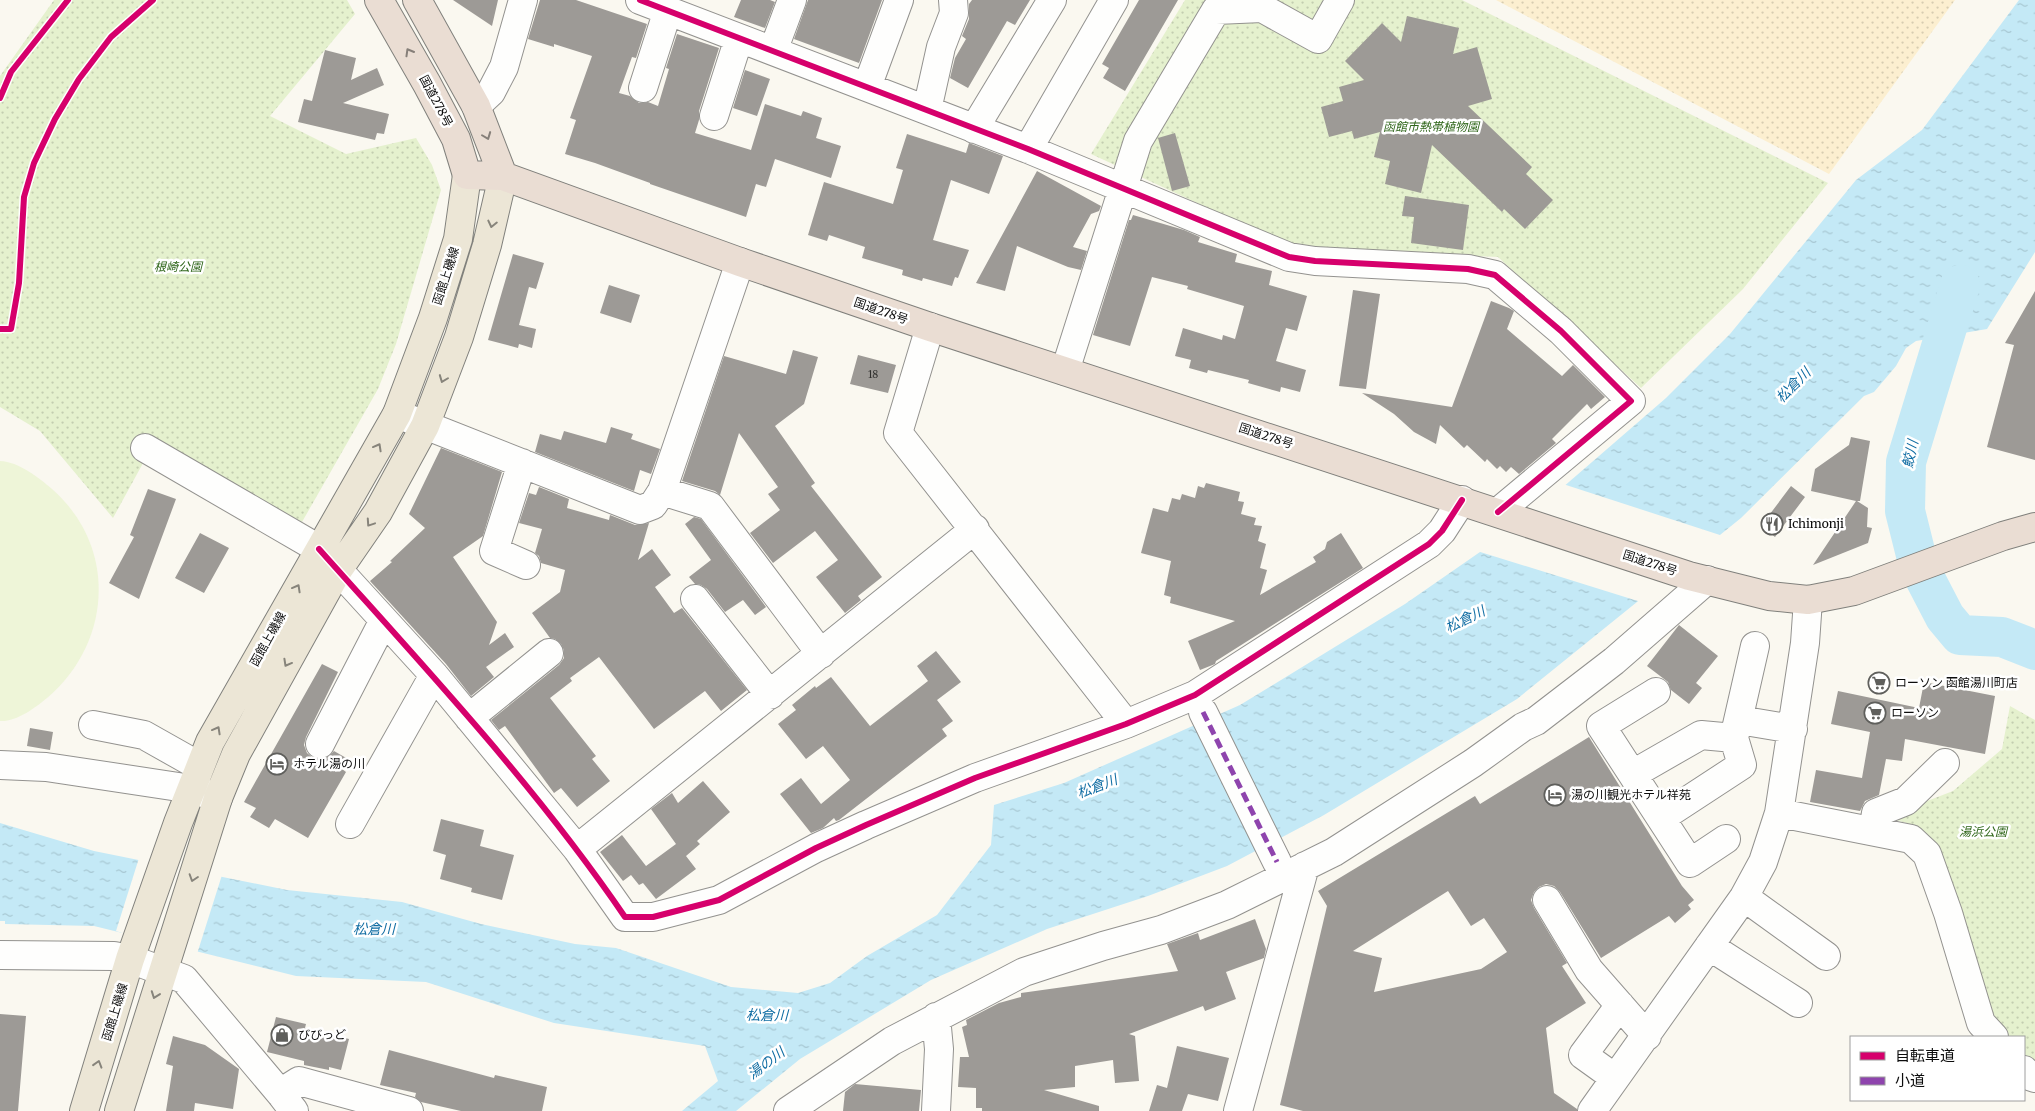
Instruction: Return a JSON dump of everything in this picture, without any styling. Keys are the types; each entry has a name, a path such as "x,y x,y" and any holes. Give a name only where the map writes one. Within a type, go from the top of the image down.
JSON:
{"highway":[{"name":"国道278号","path":"379,0 428,84 456,140 467,175 503,176 740,262 930,328 1698,578 1769,596 1808,600 1854,591 2002,536 2035,527"},
{"path":"417,0 476,106 503,176"}],"main road":[{"name":"函館上磯線","path":"84,1111 134,948 178,823 210,742 397,414 433,318 458,239 467,175"},
{"path":"118,1111 218,798 236,754 338,570 378,512 425,426 459,337 487,245 503,176"}],"street":[{"path":"476,106 491,92 504,67 523,0"},
{"path":"773,51 792,0"},
{"path":"867,87 899,0"},
{"path":"927,110 940,47 954,13 953,0"},
{"path":"974,129 1052,0"},
{"path":"1028,149 1114,0"},
{"path":"1065,371 1138,141 1216,10 1262,8 1318,39 1340,0"},
{"path":"643,88 656,4 739,38 1028,149 1289,257 1315,261 1468,269 1495,275 1561,331 1632,401 1504,514"},
{"path":"714,116 739,38"},
{"path":"397,414 640,510 653,504 662,491 740,262"},
{"path":"930,328 898,433 1126,724"},
{"path":"145,448 319,549 383,622 434,675 577,849 625,917 653,917 719,900 816,848 974,778 1126,724 1194,695 1429,544 1442,531 1462,500"},
{"path":"522,463 494,551 526,565"},
{"path":"662,491 710,506 821,654"},
{"path":"577,849 975,529"},
{"path":"788,1111 892,1041 1024,972 1103,946 1161,930 1227,905 1341,847 1473,763 1524,727 1536,722 1614,661 1698,578"},
{"path":"695,599 770,695"},
{"path":"1592,1111 1744,897 1763,862 1780,813 1806,643 1808,600"},
{"path":"320,744 383,622"},
{"path":"1661,818 1742,765 1736,729 1755,646"},
{"path":"469,718 549,654"},
{"path":"350,824 434,675"},
{"path":"1656,692 1601,726 1634,774 1690,863 1726,839"},
{"path":"1204,714 1275,858"},
{"path":"93,726 144,736 196,777 218,798"},
{"path":"1634,774 1701,735 1736,729 1793,730"},
{"path":"1872,831 1876,813 1906,801 1945,763"},
{"path":"0,765 196,777"},
{"path":"1780,813 1911,839 1927,854 1948,913 1981,1024 1993,1036"},
{"path":"1238,1111 1304,866"},
{"path":"1744,897 1826,956"},
{"path":"1547,900 1589,970 1647,1036"},
{"path":"1709,946 1798,1003"},
{"path":"0,955 114,956 134,948 167,960 287,1102 299,1081 409,1111"},
{"path":"1616,1078 1583,1055 1620,1005"},
{"path":"936,1017 940,1049 936,1111"}],"sand":[{"path":"1496,0 1955,0 1829,174"}],"green space":[{"name":"根崎公園","path":"54,0 347,0 355,14 270,116 346,154 416,138 432,165 441,190 396,344 378,389 302,522 154,443 113,518 40,431 0,407 0,76"},
{"name":"函館市熱帯植物園","path":"1185,0 1462,0 1828,183 1743,289 1641,388 1498,257 1316,249 1286,244 1091,154"},
{"path":"0,461 14,464 34,475 52,489 73,512 88,538 97,566 99,595 95,623 84,650 69,676 47,698 31,710 19,717 6,721 0,721"},
{"name":"湯浜公園","path":"2010,706 2035,720 2035,1062 2025,1057 2025,1036 2006,1036 1987,1012 1936,852 1917,826 1886,817 1953,791 2002,749"}],"water":[{"path":"2019,0 2035,0 2035,252 1987,329 1916,341 1906,348 1896,366 1874,392 1864,396 1741,518 1517,699 1324,815 1227,866 1148,896 1047,929 931,980 800,1059 736,1111 682,1111 718,1081 705,1046 554,1023 426,982 296,976 94,926 5,924 5,921 0,921 0,823 94,851 287,890 402,902 481,924 575,944 616,948 731,987 798,993 830,983 867,956 937,915 991,845 994,805 1064,783 1240,705 1405,604 1480,552 1562,488 1666,398 1730,334 1856,180 1922,130"}],"pier":[{"path":"1563,484 1723,536 1641,602 1477,551"},
{"path":"139,858 222,875 197,954 116,931"}],"building":[{"path":"453,0 498,0 492,26"},
{"path":"540,0 576,0 647,24 636,58 632,57 619,93 630,96 639,103 648,102 658,106 669,69 666,68 677,34 719,48 699,111 699,120 695,133 751,150 765,104 801,116 803,111 822,118 816,138 841,146 831,178 775,159 766,187 756,184 746,217 565,154 576,120 570,118 592,56 554,44 554,47 528,39"},
{"path":"741,0 770,0 775,2 765,28 734,17"},
{"path":"808,0 882,0 859,63 794,39"},
{"path":"972,0 1030,0 1015,25 1007,21 968,88 950,78 955,58 966,39 962,36 969,19 969,4"},
{"path":"1139,0 1178,0 1125,91 1103,78 1109,68 1102,64"},
{"path":"1407,16 1459,28 1453,54 1477,47 1492,99 1468,106 1532,167 1526,174 1553,200 1525,229 1504,209 1502,212 1432,145 1421,193 1385,184 1390,161 1374,157 1380,132 1354,139 1352,131 1329,137 1321,107 1343,101 1339,87 1364,80 1345,61 1382,23 1401,42"},
{"path":"325,50 356,58 351,80 377,68 384,85 343,103 389,114 384,134 377,133 375,140 298,122 304,99 312,101"},
{"path":"745,70 770,79 757,116 733,108"},
{"path":"1175,133 1190,186 1172,191 1158,138"},
{"path":"907,134 966,153 969,143 1003,156 989,194 951,180 933,240 969,250 958,278 955,277 952,286 923,278 922,281 902,275 903,270 862,258 865,247 829,235 827,241 808,235 824,182 893,204 903,170 896,168"},
{"path":"1037,171 1101,206 1099,211 1091,214 1073,247 1087,251 1081,270 1068,267 1017,246 1005,291 976,283"},
{"path":"1405,196 1469,205 1463,250 1411,243 1414,217 1402,216"},
{"path":"1133,215 1184,230 1200,237 1198,242 1237,254 1235,262 1272,271 1269,285 1307,296 1297,331 1286,328 1276,361 1306,370 1300,392 1281,387 1280,392 1248,383 1249,380 1208,370 1207,373 1189,368 1191,360 1175,356 1183,328 1222,340 1223,335 1235,339 1244,306 1187,289 1188,286 1152,277 1130,346 1093,335 1129,220 1131,220"},
{"path":"513,254 544,263 536,289 529,287 519,325 536,329 532,348 519,344 518,348 488,340"},
{"path":"609,285 640,295 631,323 600,313"},
{"path":"1353,290 1380,294 1366,389 1339,386"},
{"path":"2035,291 2035,460 1987,447 2014,345 2005,343"},
{"path":"1491,301 1514,311 1507,329 1562,376 1573,365 1605,397 1591,409 1587,404 1552,439 1556,443 1519,474 1511,467 1506,472 1500,466 1497,469 1487,459 1485,462 1467,445 1464,448 1440,425 1436,444 1414,432 1394,414 1362,393 1452,407"},
{"path":"793,350 818,357 804,404 775,426 815,483 811,486 882,577 858,596 861,600 845,613 816,577 838,560 815,531 773,563 750,533 780,510 768,494 778,487 739,433 720,495 715,491 682,481 724,356 786,374"},
{"path":"858,355 896,365 888,393 850,384"},
{"path":"611,427 633,434 631,439 660,449 651,474 640,470 634,491 535,452 540,434 561,440 564,431 606,443"},
{"path":"1851,437 1870,441 1860,501 1857,501 1868,508 1867,527 1872,528 1868,543 1813,565 1856,501 1811,491 1815,469 1849,445"},
{"path":"441,448 502,472 483,536 453,557 497,622 489,645 505,633 514,647 486,667 494,677 471,696 446,664 370,581 392,562 390,561 425,528 409,514"},
{"path":"1206,483 1240,492 1238,501 1244,502 1241,514 1256,518 1254,525 1262,526 1258,541 1266,544 1260,568 1267,570 1260,595 1316,562 1313,557 1325,549 1327,542 1341,533 1363,568 1216,661 1215,664 1200,670 1188,641 1235,621 1170,603 1171,597 1164,595 1171,561 1141,553 1153,508 1168,512 1172,498 1180,500 1182,494 1195,498 1198,486 1204,488"},
{"path":"1791,486 1805,497 1775,537 1761,526"},
{"path":"539,487 569,499 567,508 609,520 610,515 635,525 649,523 638,560 652,549 671,575 655,587 674,613 682,608 747,690 721,711 705,691 654,729 599,657 570,678 572,681 550,698 596,756 592,759 610,781 577,807 561,788 554,793 505,726 499,730 491,720 559,665 564,658 564,650 561,644 555,639 550,638 532,613 560,592 565,570 541,563 539,556 535,553 542,529 519,523 529,493 536,495"},
{"path":"148,489 176,499 139,599 109,583 134,537 130,535"},
{"path":"694,517 701,519 766,607 755,615 743,600 725,612 707,589 695,584 689,577 711,560 685,524"},
{"path":"200,533 229,548 204,593 175,578"},
{"path":"1679,625 1718,656 1696,683 1702,688 1689,704 1671,690 1668,682 1647,666"},
{"path":"936,651 961,682 937,700 953,721 942,729 947,736 839,820 836,821 834,818 823,828 811,833 780,794 801,778 821,804 850,780 823,746 806,759 778,724 796,710 792,705 815,686 816,688 831,677 870,726 928,681 917,666"},
{"path":"322,664 338,672 306,737 304,745 307,753 313,758 321,760 328,757 334,751 348,759 342,769 346,772 308,838 275,819 269,828 250,817 256,808 244,802"},
{"path":"1924,682 1995,696 1985,754 1905,739 1902,761 1886,759 1879,795 1865,801 1860,811 1810,802 1816,770 1862,778 1870,732 1831,724 1838,691 1919,708"},
{"path":"30,728 53,732 50,750 27,746"},
{"path":"1589,737 1682,886 1694,900 1688,905 1691,909 1675,923 1669,916 1601,958 1560,892 1554,886 1546,884 1534,892 1531,900 1534,908 1567,963 1562,966 1586,1003 1546,1028 1554,1093 1577,1109 1577,1111 1303,1111 1280,1105 1327,906 1318,891 1475,796 1480,804","holes":["1448,891 1471,926 1484,918 1507,952 1481,969 1374,992 1382,958 1353,951"]},
{"path":"703,781 730,812 697,841 700,844 686,856 696,869 656,899 643,883 639,885 631,875 623,881 600,852 622,835 646,866 676,844 651,809 672,793 678,803"},
{"path":"441,819 484,830 480,846 514,855 502,900 471,892 472,888 440,879 446,855 433,851"},
{"path":"1255,919 1266,949 1264,958 1226,972 1236,999 1205,1011 1203,1006 1129,1034 1135,1036 1139,1081 1115,1083 1113,1060 1075,1066 1075,1087 1044,1090 1099,1106 1099,1111 982,1111 982,1108 976,1108 976,1088 958,1087 960,1057 969,1057 962,1027 967,1025 966,1020 999,1003 1021,997 1021,993 1178,971 1167,944 1198,933 1200,940"},
{"path":"0,1014 26,1016 18,1111 0,1111"},
{"path":"276,1017 306,1024 305,1028 349,1039 341,1070 329,1067 329,1070 304,1065 304,1061 267,1052"},
{"path":"173,1036 205,1045 239,1069 233,1109 195,1103 194,1111 166,1111 173,1066 166,1064"},
{"path":"1177,1046 1229,1058 1218,1101 1188,1094 1182,1111 1149,1111 1157,1085 1167,1088"},
{"path":"389,1050 494,1078 495,1075 547,1087 542,1111 461,1111 421,1102 415,1097 416,1093 380,1085"},
{"path":"855,1084 921,1090 919,1111 843,1111 845,1092"}],"waterway":[{"name":"鮫川","path":"1960,285 1906,462 1905,511 1919,567 1945,617 1960,635 2002,637 2035,650"}],"marked path":[{"path":"1203,712 1277,862"}],"cycle path":[{"path":"0,98 11,72 68,0"},
{"path":"0,329 11,329 19,283 24,197 34,163 55,119 79,79 111,37 153,0"},
{"path":"640,0 1028,149 1289,257 1315,261 1468,269 1495,275 1561,331 1631,401 1498,512"},
{"path":"319,549 439,683 517,774 590,868 625,917 653,917 719,900 816,848 975,778 1126,724 1195,695 1429,544 1442,531 1462,500"}],"place":[{"name":"Ichimonji","path":"1772,524"},
{"name":"ローソン 函館湯川町店","path":"1879,683"},
{"name":"ローソン","path":"1875,713"},
{"name":"ホテル湯の川","path":"277,764"},
{"name":"湯の川観光ホテル祥苑","path":"1555,795"},
{"name":"びびっど","path":"282,1035"}],"water label":[{"name":"松倉川","path":"1793,385"},
{"name":"松倉川","path":"1465,619"},
{"name":"松倉川","path":"1097,786"},
{"name":"松倉川","path":"374,929"},
{"name":"松倉川","path":"767,1015"},
{"name":"湯の川","path":"766,1063"}]}
